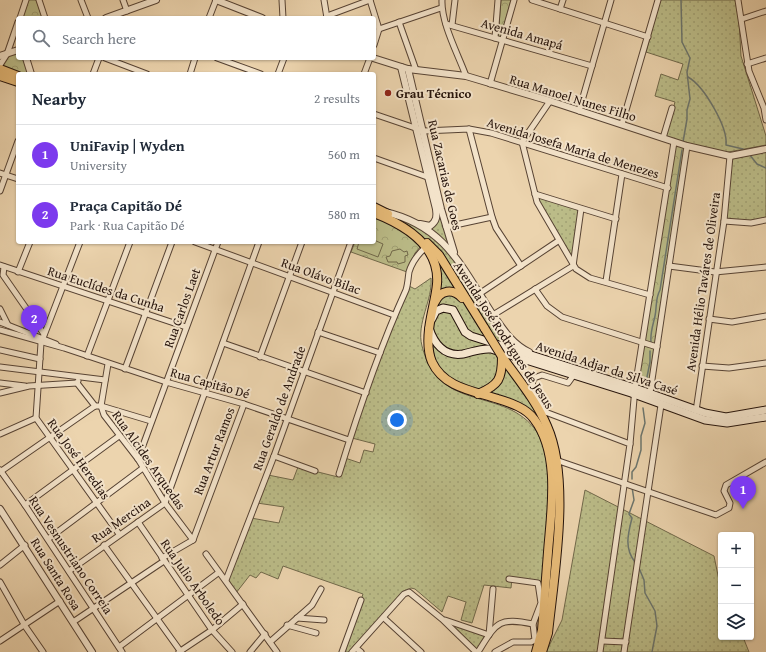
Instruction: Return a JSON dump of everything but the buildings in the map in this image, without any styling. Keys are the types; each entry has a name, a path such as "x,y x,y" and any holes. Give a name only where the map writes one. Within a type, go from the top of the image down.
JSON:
{"main road":[{"path":"0,69 16,75"},
{"path":"0,76 16,81"},
{"name":"Avenida José Rodrigues de Jesus","path":"376,208 411,227 439,255 502,356 543,411 556,460 560,508 548,633 542,652"},
{"name":"Avenida José Rodrigues de Jesus","path":"376,214 408,230 426,247 435,263 437,284 429,325 428,351 438,371 454,384 478,394 513,404 534,420 543,436 550,459 552,484 542,630 536,652"},
{"path":"432,307 440,295 449,291 455,292 470,305"},
{"name":"Avenida Adjar da Silva Casé","path":"720,420 650,393 635,391 573,376 490,349 484,348 464,354 448,353 434,341 429,325 436,311 448,308 453,310 465,332 474,337 635,391 661,404 705,420 720,420"},
{"path":"478,394 496,385 501,377 502,356"},
{"path":"720,420 766,410"},
{"path":"720,420 766,417"}],"street":[{"path":"21,16 26,0"},
{"path":"39,0 44,16"},
{"path":"81,0 87,16"},
{"path":"123,0 127,10"},
{"path":"113,16 156,0"},
{"path":"210,16 216,0 257,16"},
{"path":"282,0 283,16"},
{"path":"324,0 327,16"},
{"path":"330,16 370,0 375,16"},
{"path":"442,0 441,8 449,25 466,76"},
{"path":"449,25 455,0"},
{"path":"495,38 498,0"},
{"path":"490,84 514,0"},
{"path":"532,0 648,36"},
{"path":"560,8 563,0"},
{"path":"580,111 611,0"},
{"path":"622,124 658,0"},
{"path":"738,0 742,19 747,64 765,107 766,120"},
{"path":"379,29 441,8"},
{"path":"742,19 766,11"},
{"path":"376,19 379,29 376,39"},
{"path":"399,22 416,70"},
{"name":"Avenida Amapá","path":"449,25 592,66"},
{"path":"0,65 7,54 15,29"},
{"path":"0,56 16,51"},
{"path":"747,64 766,58"},
{"path":"27,60 30,72"},
{"path":"94,72 98,60"},
{"path":"110,60 142,72"},
{"path":"191,72 194,60"},
{"path":"222,60 256,72"},
{"path":"279,72 283,60"},
{"path":"365,72 370,60"},
{"name":"Rua Manoel Nunes Filho","path":"376,60 401,68 466,76 550,101 687,146 730,156"},
{"name":"Rua Zacarias de Goes","path":"401,68 437,218 430,226 411,222"},
{"name":"Rua Zacarias de Goes","path":"408,69 446,227 459,262"},
{"path":"0,80 16,85"},
{"path":"550,101 522,142 540,208 573,266 585,275 650,295"},
{"path":"663,138 672,108"},
{"name":"Avenida Josefa Maria de Menezes","path":"376,115 424,131 469,129 491,133 668,188"},
{"path":"469,129 496,228 521,266"},
{"path":"600,652 630,444 635,391 674,142"},
{"path":"650,393 687,146"},
{"path":"0,191 16,147"},
{"path":"730,156 766,149"},
{"name":"Avenida Hélio Taváres de Oliveira","path":"696,411 724,221 730,156"},
{"path":"376,159 435,179"},
{"path":"0,173 16,178"},
{"path":"606,282 622,174"},
{"path":"535,194 616,219"},
{"path":"573,266 581,209"},
{"path":"385,212 399,215 437,236 459,262 493,315 511,339 522,348 543,360"},
{"path":"446,227 492,217"},
{"path":"724,221 738,223 766,220"},
{"path":"479,294 558,241"},
{"path":"18,272 29,244"},
{"name":"Rua José Heredias","path":"79,244 43,338 38,371 36,418 119,534"},
{"path":"87,356 129,244"},
{"path":"125,369 171,244"},
{"name":"Rua Olávo Bilac","path":"200,244 394,314"},
{"name":"Rua Carlos Laet","path":"138,459 217,244"},
{"path":"165,503 258,244"},
{"path":"260,357 301,244"},
{"name":"Rua Geraldo de Andrade","path":"226,580 274,456 350,244"},
{"path":"338,474 394,314 407,288 411,266 418,254 426,247"},
{"path":"2,266 2,275 43,338"},
{"name":"Rua Euclídes da Cunha","path":"2,266 186,327"},
{"path":"493,315 573,266"},
{"path":"669,266 716,272 766,267"},
{"path":"535,289 551,311 562,317 657,347"},
{"path":"0,309 8,325"},
{"path":"709,319 732,322 766,316"},
{"name":"Rua Capitão Dé","path":"0,322 108,364 244,404 349,440"},
{"name":"Rua Capitão Dé","path":"0,330 43,338"},
{"path":"318,332 380,353"},
{"path":"223,344 366,392"},
{"path":"0,350 40,360"},
{"path":"702,366 729,368 766,363"},
{"name":"Rua Alcides Arquedas","path":"108,364 101,406 104,415 138,459 165,503 192,540"},
{"path":"0,367 105,380"},
{"path":"573,376 568,383 542,375 534,378 532,382 533,392 543,411 630,444"},
{"path":"77,383 79,376"},
{"path":"0,383 37,386 77,383"},
{"path":"77,383 94,406"},
{"path":"0,393 29,386"},
{"name":"Rua Artur Ramos","path":"192,540 244,404"},
{"path":"624,652 661,404"},
{"path":"0,471 94,406 101,406 151,421"},
{"path":"0,434 36,418"},
{"path":"25,504 119,436"},
{"path":"274,456 315,471"},
{"path":"556,460 718,515 730,508 730,503 724,491 726,485 766,462"},
{"path":"48,539 143,468"},
{"name":"Rua Vesnustriano Correia","path":"0,471 25,504 122,652"},
{"name":"Rua Mercina","path":"69,570 165,503"},
{"name":"Rua Santa Rosa","path":"0,509 25,545 92,652"},
{"name":"Rua Julio Arboledo","path":"138,522 189,594 212,630 232,652"},
{"path":"73,622 132,583 163,559 192,540"},
{"path":"0,565 25,545"},
{"path":"104,545 181,652 212,630 243,604"},
{"path":"206,554 218,573 226,580 277,652"},
{"path":"119,647 156,617 218,573"},
{"path":"495,652 513,642 535,641 533,624 543,603 540,590 536,582 509,579"},
{"path":"0,582 25,626 43,652"},
{"path":"270,642 315,601 320,589"},
{"path":"489,635 493,589"},
{"path":"361,652 354,650 404,594 409,592 413,593 477,652 496,626 509,620 533,624"},
{"path":"342,652 361,600"},
{"path":"0,641 25,626 60,601"},
{"path":"297,618 324,620"},
{"path":"384,618 421,652"},
{"path":"442,619 489,635"},
{"path":"288,625 316,633"},
{"path":"250,652 265,634"},
{"path":"602,641 626,642"}],"green space":[{"path":"27,0 36,0 42,16 21,16"},
{"path":"501,0 511,0 501,37 498,37"},
{"path":"660,0 735,0 739,20 741,56 766,136 766,145 723,153 665,137 675,102 655,96 661,74 678,80 683,64 646,52"},
{"path":"16,51 16,60 27,60 30,72 16,72 16,73 1,69 7,54"},
{"path":"401,68 408,69 449,237 463,267 481,296 522,348 493,343 540,410 532,417 445,378 428,351 437,273 416,236 415,231 411,227 385,212 408,221 425,224 431,223 436,215"},
{"path":"675,145 686,148 655,344 644,342"},
{"path":"766,152 766,218 751,221 726,220 732,159"},
{"path":"537,196 579,210 573,263 545,215"},
{"path":"376,217 403,231 420,247 415,253 407,272 351,252 354,244 376,244"},
{"path":"376,241 383,244 378,257 357,249 358,244 376,244"},
{"path":"400,249 404,252 407,251 408,255 405,256 405,262 398,264 397,262 388,262 386,257 390,256 392,251"},
{"path":"431,278 430,295 421,329 421,337 422,346 431,368 443,382 457,391 508,408 524,418 537,432 540,439 548,464 550,483 543,582 512,578 511,588 484,585 472,623 461,620 466,602 448,596 442,612 415,589 411,588 407,590 351,652 343,652 363,594 283,566 278,579 261,572 256,578 250,575 236,593 227,580 251,518 279,523 284,507 257,503 268,475 293,480 298,467 338,477 345,458 360,463 364,450 373,452 375,444 352,438 381,354 409,286 415,289"},
{"path":"644,345 655,348 649,391 636,387"},
{"path":"585,490 714,556 718,575 718,640 744,640 749,652 546,652 562,620"},
{"path":"448,621 487,635 477,651"}],"waterway":[{"path":"681,0 682,42 690,58 687,72 690,99 683,142"},
{"path":"688,77 701,89 714,108 726,137 726,145 743,149"},
{"path":"651,342 651,332 656,313 657,297 660,290 682,150"},
{"path":"749,154 757,164 766,168"},
{"path":"645,387 650,362 650,351"},
{"path":"632,479 632,472 636,467 641,450 641,436 645,423 643,408"},
{"path":"632,487 634,500 629,514 632,518 629,530 628,546 635,562"},
{"path":"639,568 644,580 645,593 655,611 657,626 652,652"}],"place":[{"name":"Grau Técnico","path":"388,93"},
{"name":"Praça Capitão Dé","path":"34,338"},
{"name":"UniFavip | Wyden","path":"743,509"}]}
